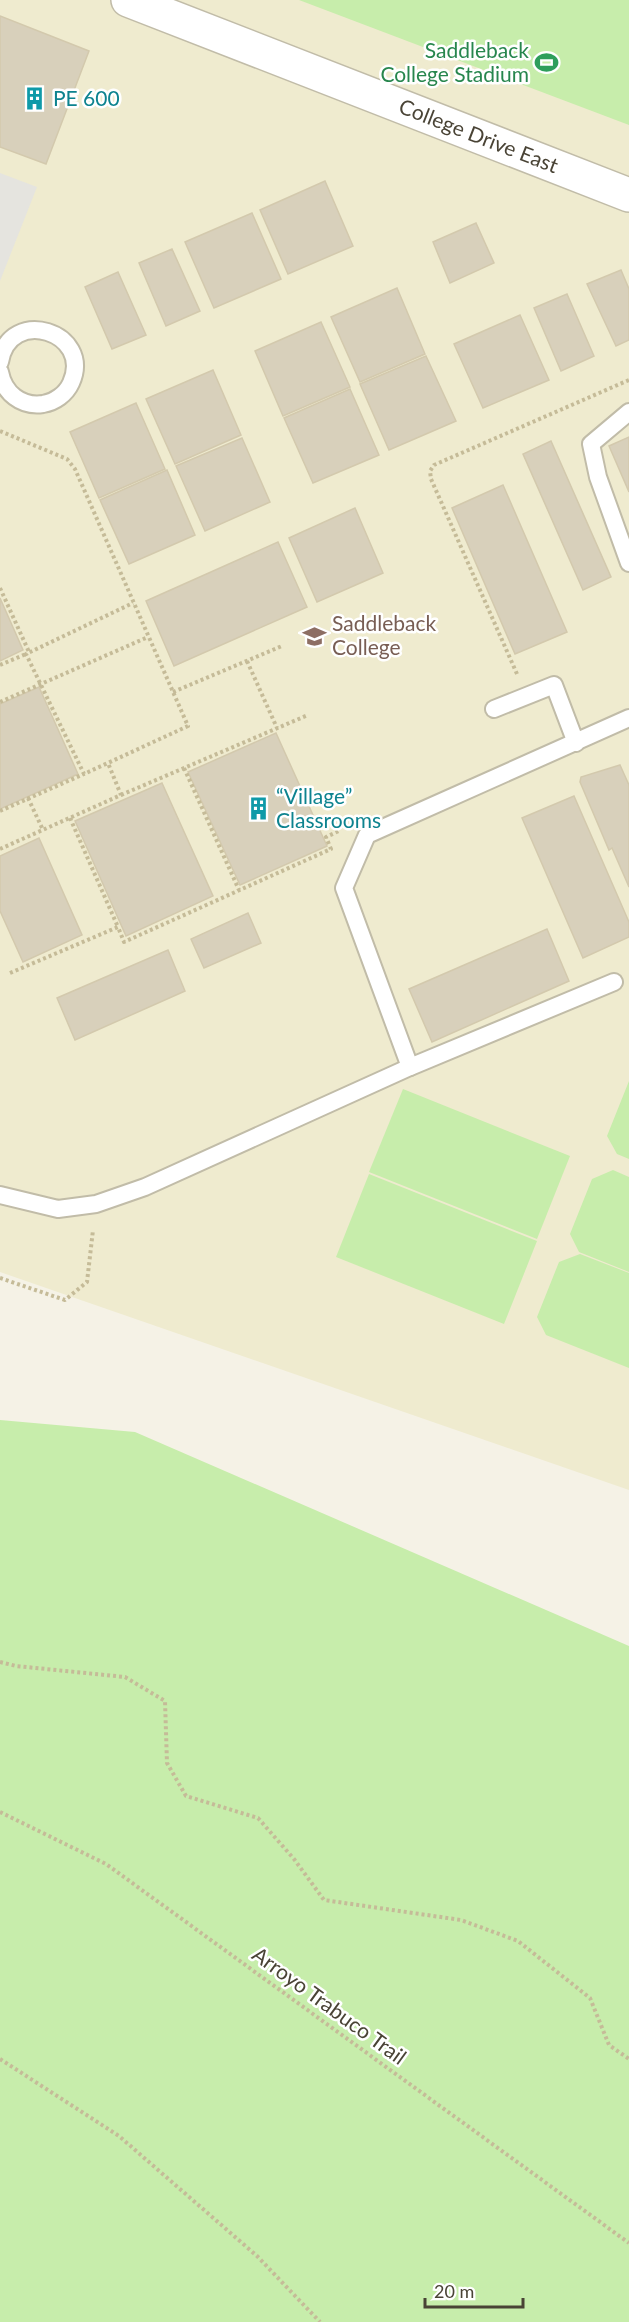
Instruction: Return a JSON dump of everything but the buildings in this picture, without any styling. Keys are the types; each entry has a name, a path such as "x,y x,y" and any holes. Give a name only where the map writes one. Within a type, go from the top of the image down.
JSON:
{"street":[{"name":"College Drive East","path":"128,0 629,195"}],"lane":[{"path":"0,356 18,334 30,330 43,330 55,334 65,342 75,364 74,377 60,397 49,403 35,405 21,402 10,394 2,382 0,372"},
{"path":"629,412 591,444 598,477 629,563"},
{"path":"494,709 554,685 576,742"},
{"path":"410,1067 344,888 367,835 629,718"},
{"path":"0,1195 58,1209 96,1204 145,1187 410,1067 614,982"}],"path":[{"path":"526,696 431,479 430,471 434,465 629,380"},
{"path":"0,431 67,459 75,469 188,726 0,811"},
{"path":"0,588 84,774"},
{"path":"0,665 133,603"},
{"path":"0,702 148,637"},
{"path":"173,692 282,646"},
{"path":"247,661 277,728"},
{"path":"0,849 308,714"},
{"path":"108,763 121,795"},
{"path":"184,768 239,890"},
{"path":"28,798 43,830"},
{"path":"70,818 124,942 331,849 326,837 348,828"},
{"path":"10,972 118,927"},
{"path":"0,1278 65,1300 87,1282 96,1204"},
{"path":"0,1662 16,1666 125,1677 165,1701 167,1762 186,1796 258,1818 294,1859 324,1900 461,1920 518,1941 590,1998 609,2045 629,2059"},
{"name":"Arroyo Trabuco Trail","path":"0,1812 106,1864 629,2243"},
{"path":"0,2059 119,2136 257,2256 320,2322"}],"shaded area":[{"name":"Saddleback College","path":"0,0 629,0 629,1490 0,1272"},
{"path":"0,173 37,187 0,281"}],"green space":[{"name":"Saddleback College Stadium","path":"299,0 629,0 629,125"},
{"path":"629,1081 629,1159 617,1154 607,1136"},
{"path":"403,1089 570,1156 537,1239 369,1172"},
{"path":"613,1170 629,1177 629,1272 579,1252 570,1234 592,1179"},
{"path":"369,1174 537,1241 504,1324 336,1257"},
{"path":"580,1254 629,1273 629,1368 546,1335 537,1317 559,1262"},
{"path":"0,1420 135,1432 629,1646 629,2322 0,2322"}],"place":[{"name":"Saddleback College Stadium","path":"547,63"},
{"name":"PE 600","path":"35,99"},
{"name":"Saddleback College","path":"314,636"},
{"name":"“Village” Classrooms","path":"258,809"}]}
